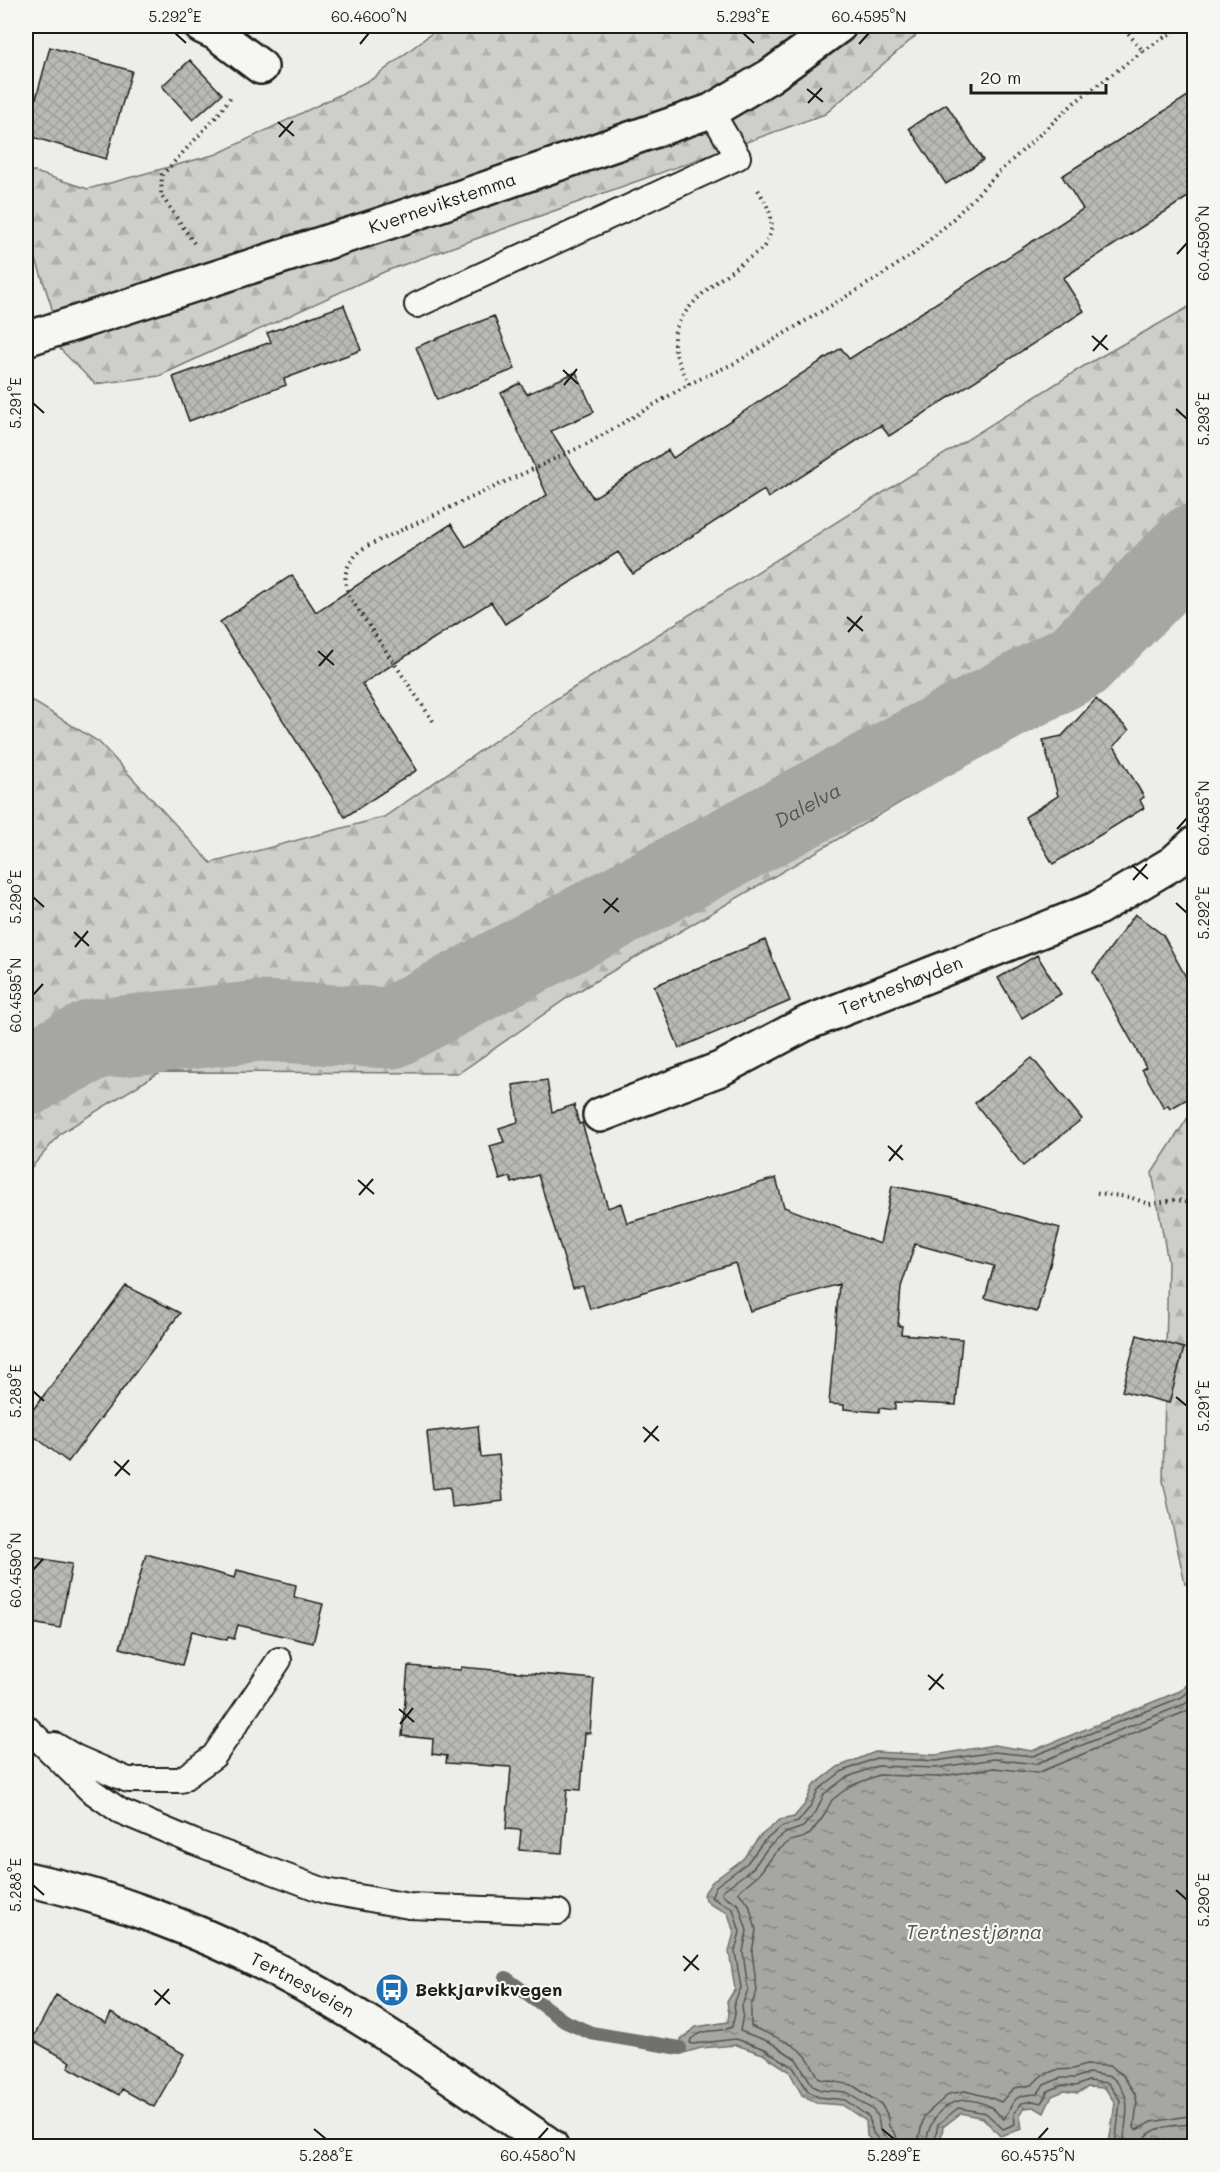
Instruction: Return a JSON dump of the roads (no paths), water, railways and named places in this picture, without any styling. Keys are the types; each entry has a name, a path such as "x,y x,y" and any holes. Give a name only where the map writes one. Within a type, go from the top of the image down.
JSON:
{"street":[{"path":"201,26 216,33 258,65"},
{"name":"Kvernevikstemma","path":"26,339 386,223 711,111 770,76 839,26"},
{"name":"Tertneshøyden","path":"600,1114 720,1069 807,1023 1096,909 1173,863 1194,844"},
{"name":"Tertnesveien","path":"26,1879 167,1922 281,1972 407,2049 551,2146"}],"lane":[{"path":"417,305 738,157 711,111"},
{"path":"27,1728 75,1757 128,1780 181,1780 214,1756 279,1660"},
{"path":"27,1728 89,1790 120,1811 194,1842 325,1891 409,1906 558,1912"}],"water":[{"name":"Tertnestjørna","path":"1194,1679 1194,2137 1139,2146 1114,2146 1109,2143 1115,2103 1105,2088 1088,2087 1078,2093 1064,2091 1052,2096 1044,2113 1034,2107 1024,2108 1020,2115 1022,2129 1000,2136 983,2118 961,2113 943,2127 940,2146 877,2146 867,2136 866,2121 842,2105 816,2103 802,2095 789,2071 763,2054 736,2045 701,2048 684,2053 680,2048 681,2040 696,2027 728,2022 727,2002 735,1989 729,1951 734,1933 728,1913 709,1904 703,1895 712,1882 743,1859 759,1837 780,1820 794,1817 805,1804 813,1786 838,1767 875,1752 936,1755 994,1745 1032,1751 1180,1691"}],"waterway":[{"name":"Dalelva","path":"26,1076 95,1039 260,1021 391,1028 1078,661 1194,544"},
{"path":"506,1978 564,2021 591,2033 680,2048"}],"place":[{"name":"Bekkjarvikvegen","path":"392,1990"}]}
